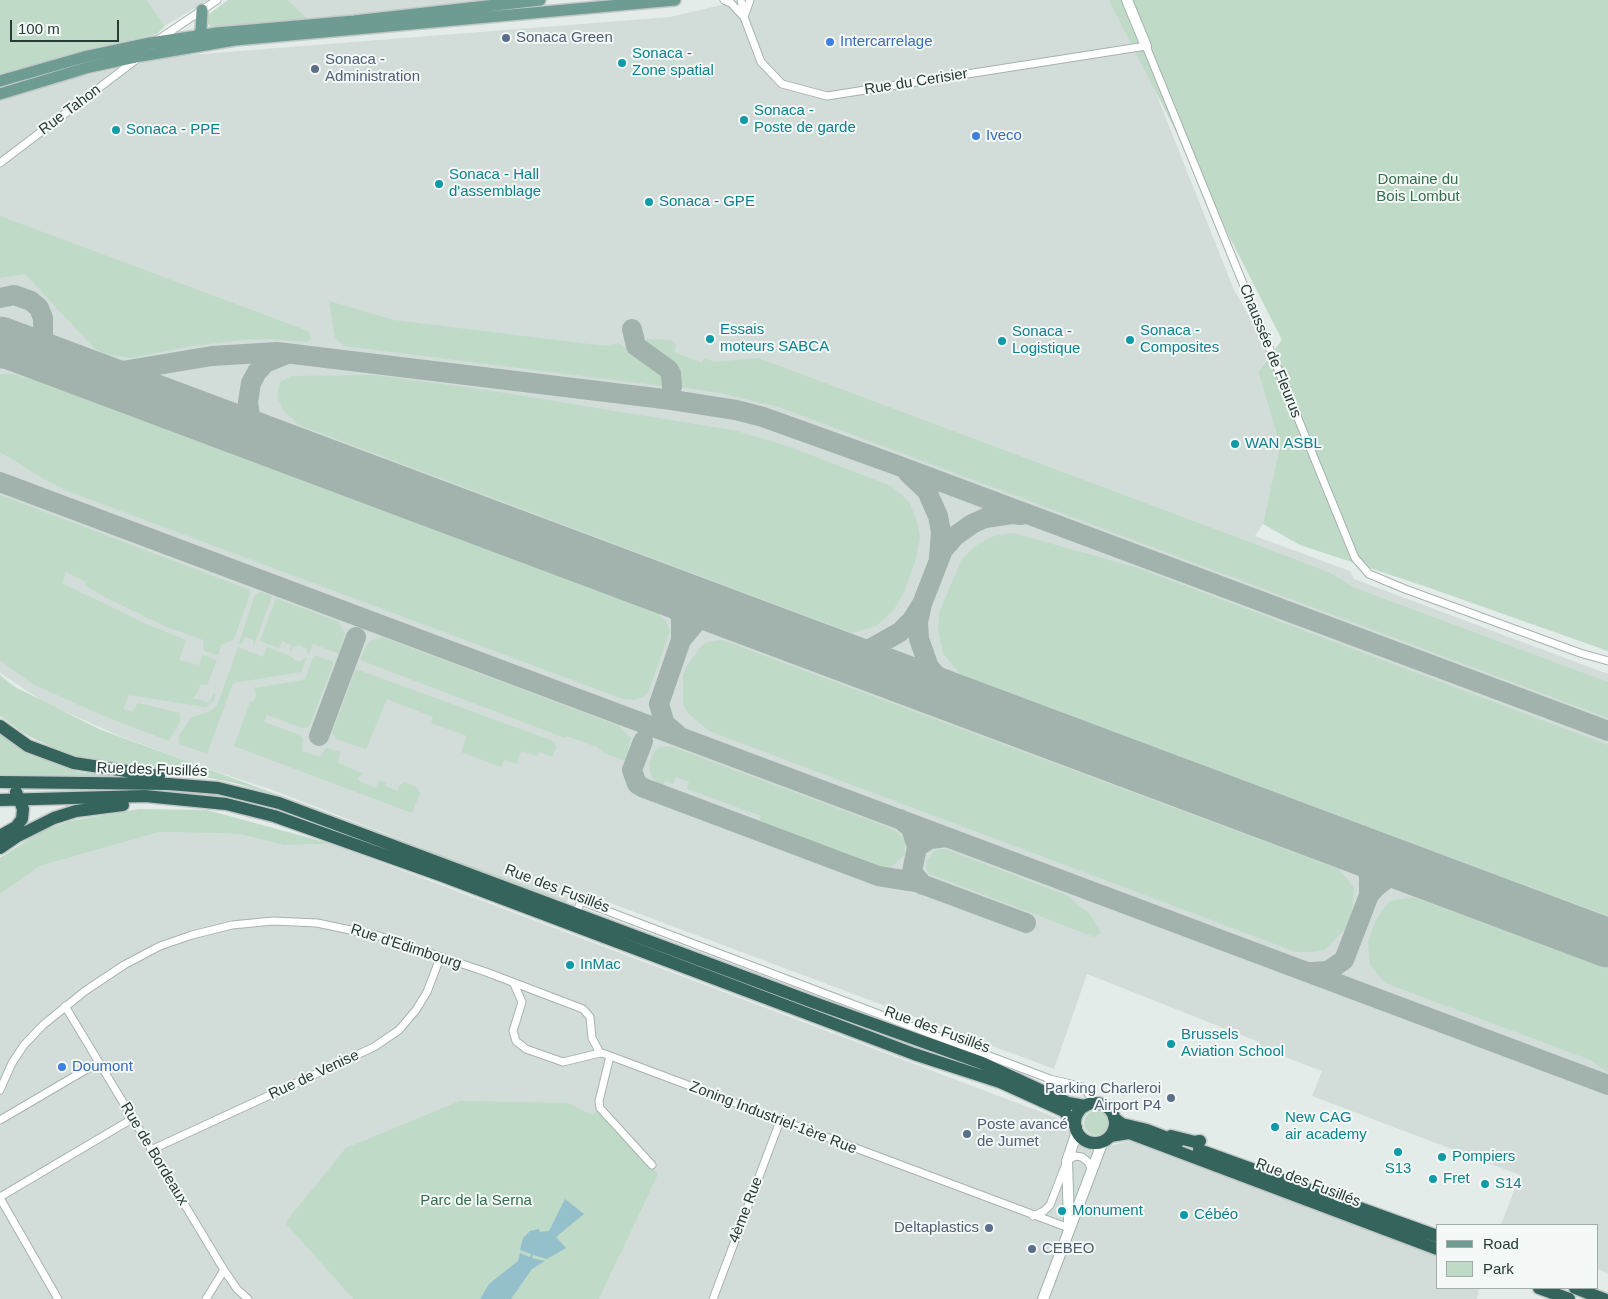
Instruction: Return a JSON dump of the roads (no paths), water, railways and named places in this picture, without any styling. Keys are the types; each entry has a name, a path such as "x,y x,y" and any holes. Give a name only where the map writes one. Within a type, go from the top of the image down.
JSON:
{"highway":[{"path":"0,726 28,746 74,764 176,778 218,788"},
{"path":"0,836 16,827 22,819 23,809 15,789 4,782"},
{"name":"Rue des Fusillés","path":"4,782 169,784 218,788 300,810 815,1003 982,1063 1068,1103 1090,1104"},
{"name":"Rue des Fusillés","path":"0,800 145,796 202,801 253,810 304,825 762,998 930,1060 1000,1082 1064,1111 1077,1129"},
{"path":"0,848 31,829 76,811 121,805 202,801"},
{"path":"1090,1104 1107,1107 1114,1118 1113,1130 1106,1138 1091,1142 1086,1140 1077,1129 1078,1112 1090,1104"},
{"name":"Rue des Fusillés","path":"1114,1118 1122,1124 1147,1130 1436,1236"},
{"path":"1147,1130 1195,1142 1200,1141"},
{"name":"Rue des Fusillés","path":"1106,1138 1129,1133 1436,1249"},
{"path":"1542,1289 1569,1299"},
{"path":"1578,1289 1604,1299"}],"main road":[{"path":"0,94 86,68 174,49 204,33 354,21 540,0"},
{"path":"0,82 84,57 150,43 235,40 675,0"},
{"path":"202,10 204,33"}],"street":[{"path":"150,43 217,0"},
{"path":"724,0 737,8 744,17"},
{"name":"Rue du Cerisier","path":"741,0 744,17 762,62 782,84 827,96 1146,46"},
{"path":"744,17 750,0"},
{"name":"Chaussée de Fleurus","path":"1127,0 1355,558 1369,574 1405,589 1580,654 1608,661"},
{"path":"188,20 182,32 188,43"},
{"name":"Rue Tahon","path":"0,163 141,56"},
{"path":"576,914 581,901 1050,1079 1083,1087 1090,1104"},
{"name":"Rue d'Edimbourg","path":"0,1090 12,1063 24,1044 65,1006 142,955 192,935 232,925 273,921 317,923 379,936 583,1009 590,1017 592,1038 600,1053"},
{"name":"Rue de Venise","path":"151,1150 374,1047 400,1030 427,992 440,958"},
{"path":"513,983 522,1002 513,1032 516,1041 526,1049 563,1062 600,1053"},
{"name":"Rue de Bordeaux","path":"65,1006 224,1270 237,1289 248,1299"},
{"name":"Zoning Industriel-1ère Rue","path":"600,1053 1069,1228"},
{"path":"610,1056 599,1101 600,1108 652,1165"},
{"path":"0,1120 99,1062"},
{"path":"58,1299 0,1197 132,1119"},
{"name":"4ème Rue","path":"712,1299 780,1120"},
{"path":"1033,1216 1044,1211 1050,1205 1077,1129"},
{"path":"1043,1299 1069,1228 1106,1138"},
{"path":"1067,1161 1075,1156 1082,1158 1088,1162 1092,1170"},
{"path":"1067,1161 1069,1228"},
{"path":"206,1299 224,1270"}],"water":[{"path":"565,1199 584,1214 556,1237 566,1248 547,1259 533,1255 532,1258 545,1261 532,1269 511,1299 480,1299 489,1284 518,1261 520,1253 530,1257 531,1254 520,1250 523,1238 530,1231 539,1229 540,1232 549,1231"}],"place":[{"name":"Sonaca Green","path":"506,38"},
{"name":"Intercarrelage","path":"830,42"},
{"name":"Sonaca - Zone spatial","path":"622,63"},
{"name":"Sonaca - Administration","path":"315,69"},
{"name":"Sonaca - Poste de garde","path":"744,120"},
{"name":"Sonaca - PPE","path":"116,130"},
{"name":"Iveco","path":"976,136"},
{"name":"Sonaca - Hall d'assemblage","path":"439,184"},
{"name":"Sonaca - GPE","path":"649,202"},
{"name":"Essais moteurs SABCA","path":"710,339"},
{"name":"Sonaca - Composites","path":"1130,340"},
{"name":"Sonaca - Logistique","path":"1002,341"},
{"name":"WAN ASBL","path":"1235,444"},
{"name":"InMac","path":"570,965"},
{"name":"Brussels Aviation School","path":"1171,1044"},
{"name":"Doumont","path":"62,1067"},
{"name":"Parking Charleroi Airport P4","path":"1171,1098"},
{"name":"New CAG air academy","path":"1275,1127"},
{"name":"Poste avancé de Jumet","path":"967,1134"},
{"name":"S13","path":"1398,1152"},
{"name":"Pompiers","path":"1442,1157"},
{"name":"Fret","path":"1433,1179"},
{"name":"S14","path":"1485,1184"},
{"name":"Monument","path":"1062,1211"},
{"name":"Cébéo","path":"1184,1215"},
{"name":"Deltaplastics","path":"989,1228"},
{"name":"CEBEO","path":"1032,1249"}],"park label":[{"name":"Domaine du Bois Lombut","path":"1418,188"},
{"name":"Parc de la Serna","path":"476,1201"}]}
